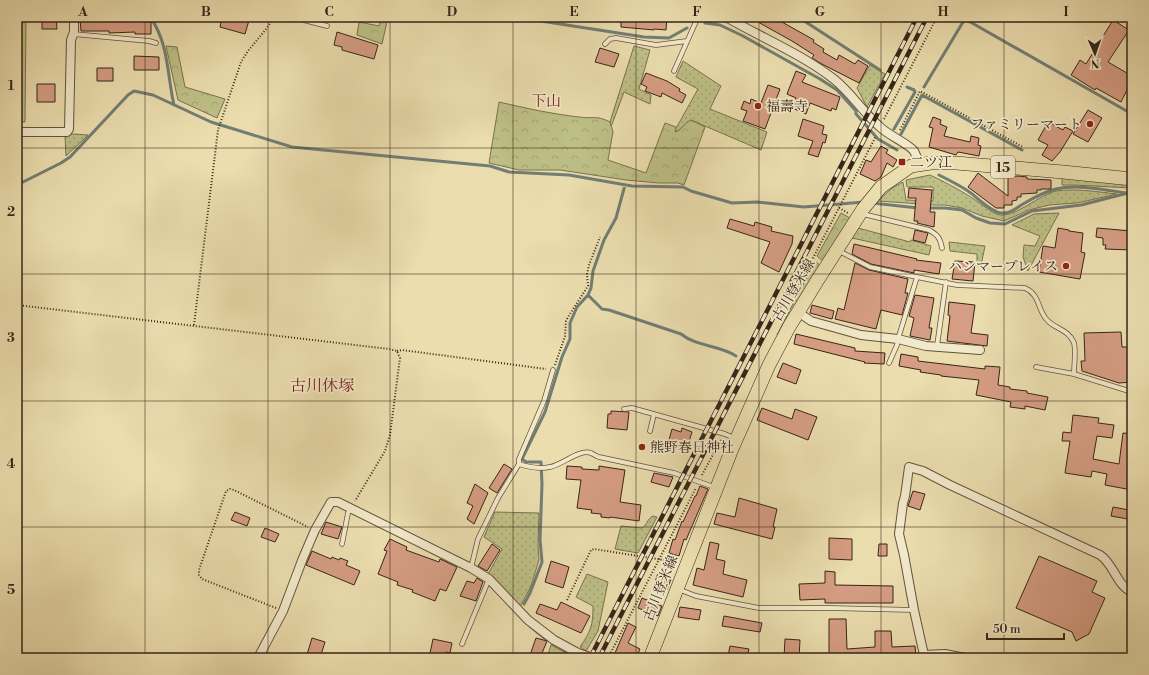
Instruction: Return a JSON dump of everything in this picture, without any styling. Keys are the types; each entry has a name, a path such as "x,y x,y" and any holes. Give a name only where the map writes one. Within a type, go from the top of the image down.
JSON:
{"main road":[{"name":"古川登米線","path":"650,658 736,439 769,365 798,312 837,250 862,211 881,187 911,166 956,163 1132,179"}],"street":[{"path":"17,132 67,132 69,129 71,40 73,34 74,17"},
{"path":"726,17 815,65 836,81 849,93 880,128 913,150 920,165"},
{"path":"798,312 811,321 861,335 898,339 926,346 980,350"},
{"path":"965,658 945,654 924,655 899,534 910,467 923,471 1100,555 1106,559 1118,579 1128,590 1132,592"},
{"path":"258,658 283,610 315,530 331,502 338,502 350,510 471,568 489,579 528,620 554,640 578,653 593,658"}],"lane":[{"path":"292,17 327,26"},
{"path":"674,71 698,17"},
{"path":"73,34 149,41 156,43"},
{"path":"605,44 610,39 616,38 656,45 687,41"},
{"path":"862,211 880,219 929,230 937,234 942,248"},
{"path":"837,250 870,267 917,277 957,284 1025,288 1031,290 1048,321 1069,334 1074,343 1074,374"},
{"path":"889,362 897,346 917,277"},
{"path":"937,346 946,282"},
{"path":"1036,368 1074,374 1132,392"},
{"path":"471,568 478,539 498,498 519,464 519,459 544,401 553,370"},
{"path":"624,409 632,408 724,434 736,439"},
{"path":"650,431 654,414"},
{"path":"519,464 526,467 546,467 564,462 579,454 590,452 599,457 674,473 717,487"},
{"path":"342,544 350,510"},
{"path":"462,644 489,579"},
{"path":"677,589 696,596 760,608 914,610"}],"path":[{"path":"194,325 218,130 241,62 274,17"},
{"path":"880,128 937,17"},
{"path":"896,138 920,91 1023,147"},
{"path":"839,208 872,142"},
{"path":"397,352 402,350 553,370 565,336 566,321 588,286 587,274 589,265 600,237"},
{"path":"17,305 390,349 397,352 400,358 390,435 385,451 350,510"},
{"path":"283,610 202,579 200,575 199,570 226,491 230,489 234,490 315,530"},
{"path":"567,600 591,550 594,549 687,564"}],"green space":[{"path":"17,17 26,17 25,122 17,122"},
{"path":"381,17 388,17 382,44 357,35 359,22 379,26"},
{"path":"166,46 177,47 185,87 225,99 217,118 178,100"},
{"path":"634,46 650,50 639,89 651,95 650,104 624,92 611,127 610,122"},
{"path":"683,61 721,86 710,109 767,132 761,150 691,120 679,130 674,132 698,89 676,77"},
{"path":"870,65 885,74 867,107 857,88"},
{"path":"499,102 559,114 584,118 598,118 610,122 613,132 608,160 646,173 665,123 676,127 675,132 691,120 705,127 684,185 678,183 626,180 560,170 519,170 489,163"},
{"path":"73,134 88,135 66,156 65,136"},
{"path":"930,175 965,194 993,212 1001,215 1021,209 1049,193 1056,191 1079,190 1117,194 1077,203 1049,205 1029,210 1004,221 982,216 962,208 945,205 878,201 892,188 903,182 906,200 933,201 933,187 907,187 906,180"},
{"path":"1062,178 1131,184 1132,188 1062,185"},
{"path":"841,213 852,219 824,262 817,256"},
{"path":"1059,213 1028,271 1023,257 1024,245 1035,246 1040,236 1012,225 1034,214"},
{"path":"858,228 931,246 929,255 852,238"},
{"path":"949,242 985,246 981,266 977,266 977,254 950,251"},
{"path":"815,261 822,267 777,335"},
{"path":"495,512 539,513 539,560 531,586 520,607 488,574 502,549 484,537"},
{"path":"653,516 657,517 638,553 615,549 621,526 642,528"},
{"path":"587,574 608,582 598,631 586,651 580,647 591,628 593,606 576,597"},
{"path":"551,645 576,658 547,658"}],"building":[{"path":"42,17 56,17 57,29 42,29"},
{"path":"102,17 102,21 142,19 142,22 151,22 151,34 135,34 135,32 109,33 109,31 81,31 80,18"},
{"path":"222,17 250,17 245,34 220,27"},
{"path":"621,17 667,17 666,30 621,27"},
{"path":"749,17 773,17 814,40 813,42 824,49 823,52 837,60 839,55 855,64 858,60 868,66 859,83 820,63 812,58 814,55"},
{"path":"1113,20 1129,30 1108,62 1132,76 1132,80 1121,102 1096,88 1095,90 1071,75 1080,60 1086,64"},
{"path":"337,32 378,45 374,59 342,50 342,47 334,45"},
{"path":"600,48 619,54 614,67 595,62"},
{"path":"134,56 159,57 159,70 134,70"},
{"path":"97,68 113,68 113,81 97,81"},
{"path":"796,71 806,75 802,82 840,97 836,110 832,108 831,111 810,103 806,114 792,108 796,98 787,94"},
{"path":"646,73 667,81 680,89 679,91 686,95 682,103 662,93 661,97 645,91 647,87 641,84"},
{"path":"37,84 55,84 55,102 37,102"},
{"name":"福壽寺","path":"768,85 780,89 765,129 743,121 747,111 741,109 744,101 750,104 751,99 761,103"},
{"path":"1088,110 1102,118 1088,142 1073,134"},
{"path":"933,117 941,120 940,124 947,127 944,136 970,142 971,136 979,138 978,145 981,146 979,156 958,152 956,155 929,147 933,128 929,127"},
{"path":"803,119 824,126 822,134 827,135 818,157 808,154 813,141 798,136"},
{"path":"1048,122 1063,130 1065,127 1073,131 1060,152 1052,161 1042,155 1048,145 1038,140"},
{"path":"881,146 888,150 886,153 897,160 893,167 887,163 881,177 875,181 860,174 866,160 871,162"},
{"path":"978,173 1008,196 1008,177 1018,176 1027,177 1027,179 1051,180 1051,189 1037,190 1037,193 1021,194 1021,197 1017,197 1017,200 1012,201 1012,205 1004,205 1004,208 996,208 968,187"},
{"path":"909,188 932,190 930,212 935,212 934,227 914,221 916,198 908,198"},
{"path":"730,219 754,226 755,222 772,227 771,231 793,236 792,244 779,272 761,263 770,242 727,228"},
{"path":"1058,228 1083,233 1081,252 1085,253 1080,279 1039,272 1043,246 1055,248"},
{"path":"1097,228 1132,231 1132,250 1105,249 1106,245 1103,245 1103,238 1096,237"},
{"path":"915,230 928,233 925,243 913,240"},
{"path":"854,244 917,259 916,260 941,263 939,274 914,270 914,273 871,264 852,254"},
{"path":"955,261 975,262 973,281 952,279"},
{"path":"855,263 869,270 908,279 905,293 908,293 902,315 881,310 876,329 835,319 838,308 844,310"},
{"path":"915,295 934,298 929,328 932,328 930,340 910,336 914,318 909,316"},
{"path":"949,302 975,305 971,333 988,335 987,346 947,341 950,316 948,315"},
{"path":"812,305 834,311 832,319 810,313"},
{"path":"1121,332 1122,347 1128,347 1129,357 1132,356 1132,382 1119,383 1082,371 1081,361 1085,361 1084,333"},
{"path":"796,334 855,348 855,351 885,353 884,364 864,363 865,362 794,344"},
{"path":"901,354 918,357 918,361 985,369 985,366 1000,367 998,385 1048,397 1045,410 1025,406 1025,409 1010,407 1011,402 976,395 979,380 941,376 920,372 921,370 899,366"},
{"path":"783,363 801,370 796,384 777,377"},
{"path":"762,408 792,419 795,409 817,417 808,440 757,420"},
{"path":"611,411 629,412 627,430 607,428 608,414 611,414"},
{"path":"1073,415 1099,418 1098,423 1114,425 1112,438 1097,436 1093,459 1119,464 1123,433 1132,434 1130,466 1132,466 1132,490 1105,485 1107,474 1092,471 1091,477 1065,473 1070,441 1062,441 1063,432 1071,433"},
{"path":"682,428 692,432 685,450 668,444 672,429 681,432"},
{"path":"504,464 512,469 497,493 489,488"},
{"path":"567,466 599,470 599,466 625,470 620,502 641,505 639,521 601,517 601,514 591,513 592,510 577,508 581,480 566,479"},
{"path":"654,473 673,477 669,487 651,482"},
{"path":"475,484 488,493 474,524 467,519 473,506 467,503"},
{"path":"700,486 708,489 686,540 684,539 679,556 669,553 673,539 675,540 682,521 683,522"},
{"path":"913,491 925,494 920,510 908,506"},
{"path":"739,498 777,509 772,539 714,524 717,513 735,517"},
{"path":"1113,507 1129,510 1128,519 1111,516"},
{"path":"235,512 250,518 247,526 231,520"},
{"path":"326,522 342,527 338,539 321,534"},
{"path":"265,528 279,534 275,542 261,537"},
{"path":"829,538 852,539 852,560 829,559"},
{"path":"390,539 407,547 406,550 439,562 440,559 457,567 446,591 440,589 435,601 412,592 413,590 397,585 398,582 378,574 387,551 384,550"},
{"path":"710,542 719,544 716,559 725,561 723,574 747,580 743,597 693,585 697,568 704,570"},
{"path":"492,544 500,550 487,571 478,566"},
{"path":"879,544 887,544 887,556 878,556"},
{"path":"312,551 331,559 332,557 339,560 340,558 348,561 346,565 360,571 354,585 306,565"},
{"path":"1039,556 1097,581 1092,592 1105,598 1089,634 1076,641 1072,632 1016,608"},
{"path":"551,561 569,567 563,588 545,582"},
{"path":"825,571 835,572 835,585 893,586 893,603 825,603 825,599 800,600 799,584 825,583"},
{"path":"658,573 670,577 669,578 671,579 667,590 654,585"},
{"path":"477,578 483,582 476,601 460,596 467,581 474,583"},
{"path":"642,598 662,606 658,616 638,608"},
{"path":"561,602 590,616 581,633 536,613 540,604 557,610"},
{"path":"680,607 701,610 699,620 678,617"},
{"path":"724,616 762,623 760,632 722,626"},
{"path":"829,619 846,619 847,649 875,647 875,631 891,631 892,647 915,646 916,657 829,658"},
{"path":"628,623 636,627 628,643 640,649 636,658 626,658 615,653"},
{"path":"312,638 325,642 320,658 306,658"},
{"path":"536,638 547,641 540,658 529,658"},
{"path":"433,639 452,643 450,653 446,652 444,658 429,658"},
{"path":"785,639 800,640 799,658 784,658"},
{"path":"730,646 749,649 747,658 728,656"}],"waterway":[{"path":"150,17 161,38 164,48 174,105"},
{"path":"515,17 644,37 669,38 687,28"},
{"path":"798,17 880,70"},
{"path":"924,87 966,17"},
{"path":"965,19 1132,114"},
{"path":"705,23 720,25 743,36 837,90 878,139 897,150"},
{"path":"894,129 915,92 907,87"},
{"path":"17,185 70,157 128,95 134,91 153,95 211,122 292,147 490,166 509,172 569,175 632,186 683,187 691,191 732,203 757,202 804,207 864,202"},
{"path":"901,134 922,95 1022,150"},
{"path":"939,175 968,191 993,210 1001,213 1010,212 1035,197 1056,189 1073,187 1091,188 1126,193"},
{"path":"524,604 542,562 540,540 542,484 541,462 526,462 522,459 545,412 562,357 570,339 570,323 577,307 588,295 591,288 593,271 604,240 616,218 625,185"},
{"path":"927,208 962,210 976,218 990,223 1005,224 1032,211 1081,205 1128,193 1132,194"},
{"path":"872,203 918,208"},
{"path":"588,295 602,309 681,334 701,344 730,352 736,356"},
{"path":"530,626 547,640"},
{"path":"552,643 578,658"}],"railway":[{"path":"590,658 917,17"},
{"path":"599,658 927,17"}],"place":[{"name":"福壽寺","path":"758,106"},
{"name":"ファミリーマート","path":"1090,124"},
{"name":"二ツ江","path":"902,162"},
{"name":"ハンマープレイス","path":"1066,266"},
{"name":"熊野春日神社","path":"642,447"}],"district":[{"name":"下山","path":"546,101"},
{"name":"古川休塚","path":"322,385"}]}
